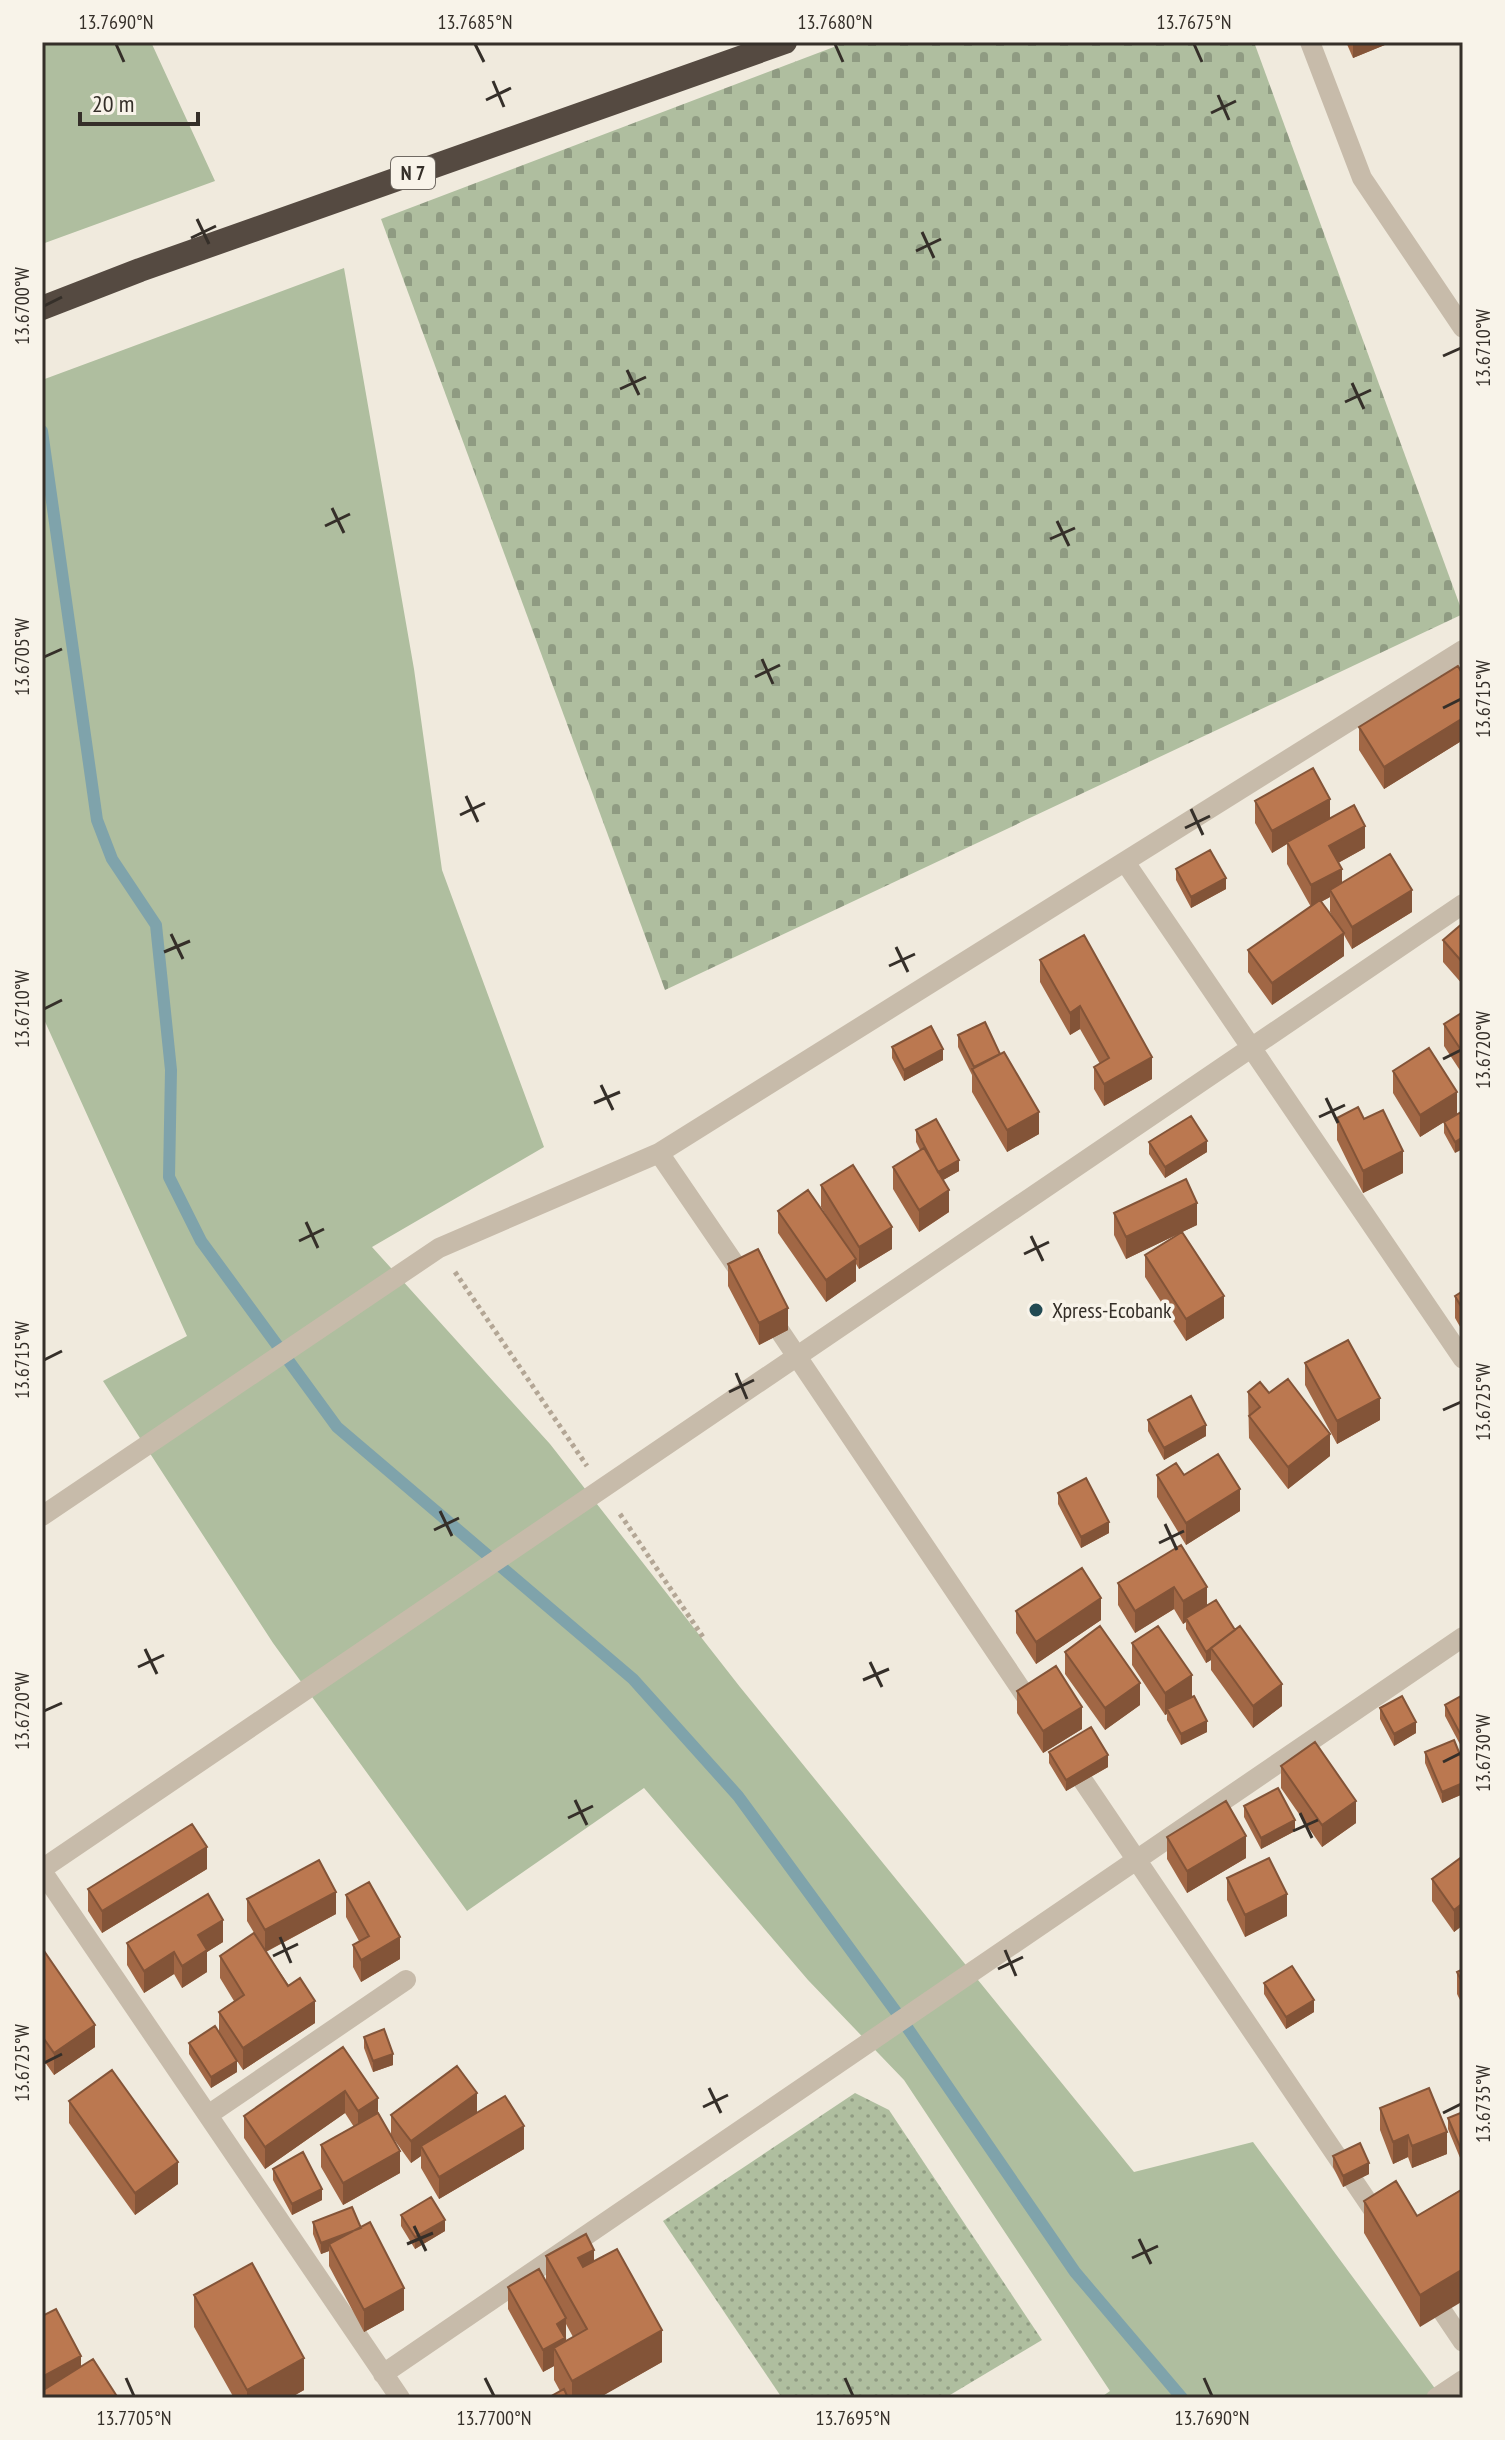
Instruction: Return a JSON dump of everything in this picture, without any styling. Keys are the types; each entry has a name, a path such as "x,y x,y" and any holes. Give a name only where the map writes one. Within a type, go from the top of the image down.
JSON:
{"highway":[{"name":"N 7","path":"42,308 140,270 785,42"}],"street":[{"path":"1310,42 1362,178 1463,328"},
{"path":"42,1516 439,1248 659,1153 1463,650"},
{"path":"1125,862 1463,1359"},
{"path":"400,2398 42,1870 1463,904"},
{"path":"659,1153 1392,2238"},
{"path":"383,2374 1463,1637"},
{"path":"208,2115 406,1980"},
{"path":"1419,2277 1463,2342"},
{"path":"1436,2398 1463,2380"}],"path":[{"path":"439,1248 705,1640"}],"green space":[{"path":"42,42 151,42 215,181 42,244"},
{"path":"847,42 1254,42 1463,614 665,990 381,219"},
{"path":"344,268 414,669 442,870 544,1147 372,1247 550,1444 740,1687 1134,2172 1253,2142 1442,2398 1100,2398 1110,2391 904,2080 808,1980 644,1788 467,1911 273,1643 103,1381 187,1336 42,1015 42,380"},
{"path":"855,2093 889,2110 1042,2340 945,2398 782,2398 663,2221"}],"building":[{"path":"1458,666 1463,675 1463,718 1384,767 1359,727"},
{"path":"1313,768 1330,799 1272,831 1255,801"},
{"path":"1354,805 1365,826 1329,846 1342,869 1311,885 1287,842"},
{"path":"1210,850 1226,878 1191,897 1176,869"},
{"path":"1390,854 1412,890 1352,927 1330,890"},
{"path":"1320,900 1344,933 1272,983 1248,950"},
{"path":"1463,923 1463,963 1443,940"},
{"path":"1084,935 1152,1057 1104,1084 1094,1067 1109,1058 1080,1006 1070,1013 1040,960"},
{"path":"1463,1012 1463,1053 1444,1024"},
{"path":"985,1022 1000,1054 974,1067 958,1035"},
{"path":"931,1026 943,1049 904,1070 892,1047"},
{"path":"1429,1048 1457,1092 1420,1115 1393,1071"},
{"path":"1004,1052 1039,1112 1007,1130 972,1069"},
{"path":"1358,1107 1364,1119 1383,1110 1403,1151 1363,1171 1337,1118"},
{"path":"1463,1111 1463,1137 1455,1142 1444,1122"},
{"path":"1191,1116 1207,1141 1165,1167 1149,1142"},
{"path":"936,1119 959,1160 938,1172 916,1130"},
{"path":"924,1148 949,1190 919,1210 893,1167"},
{"path":"853,1165 892,1227 859,1247 821,1185"},
{"path":"1186,1179 1197,1203 1126,1237 1114,1213"},
{"path":"808,1190 856,1259 826,1280 778,1211"},
{"path":"1182,1232 1224,1296 1186,1319 1145,1255"},
{"path":"758,1249 788,1308 759,1323 728,1264"},
{"path":"1463,1291 1463,1310 1455,1296"},
{"path":"1348,1340 1380,1398 1337,1421 1305,1363"},
{"path":"1288,1379 1330,1434 1288,1467 1249,1416 1260,1407 1248,1392 1260,1382 1269,1393"},
{"path":"1191,1396 1206,1425 1164,1448 1148,1420"},
{"path":"1218,1454 1240,1489 1186,1523 1157,1475 1176,1463 1184,1475"},
{"path":"1086,1478 1109,1522 1081,1537 1058,1493"},
{"path":"1181,1545 1207,1587 1183,1601 1174,1587 1135,1611 1118,1583"},
{"path":"1082,1568 1101,1598 1036,1642 1016,1611"},
{"path":"1216,1600 1235,1630 1206,1652 1186,1618"},
{"path":"1100,1626 1140,1683 1105,1708 1065,1652"},
{"path":"1158,1626 1192,1675 1165,1693 1132,1643"},
{"path":"1240,1626 1282,1684 1253,1706 1211,1648"},
{"path":"1056,1666 1082,1707 1043,1731 1017,1691"},
{"path":"1463,1695 1463,1739 1445,1705"},
{"path":"1194,1696 1207,1721 1181,1734 1167,1709"},
{"path":"1402,1696 1416,1722 1394,1734 1380,1708"},
{"path":"1091,1727 1108,1755 1066,1780 1049,1752"},
{"path":"1454,1740 1463,1762 1463,1783 1442,1792 1425,1752"},
{"path":"1315,1742 1356,1801 1322,1825 1281,1766"},
{"path":"1278,1788 1295,1820 1261,1838 1244,1806"},
{"path":"1226,1801 1246,1836 1187,1871 1167,1837"},
{"path":"192,1824 207,1847 102,1911 88,1889"},
{"path":"1463,1856 1463,1903 1454,1910 1432,1879"},
{"path":"1269,1858 1287,1894 1245,1915 1227,1878"},
{"path":"319,1860 336,1892 265,1930 247,1899"},
{"path":"369,1882 400,1937 361,1960 353,1945 369,1936 346,1895"},
{"path":"208,1894 223,1920 198,1935 207,1950 182,1966 174,1952 144,1971 127,1943"},
{"path":"254,1933 288,1986 300,1978 315,2001 243,2048 219,2012 244,1995 220,1956"},
{"path":"42,1948 95,2025 54,2053 42,2036"},
{"path":"1292,1966 1314,2000 1286,2017 1264,1983"},
{"path":"1463,1969 1463,1984 1457,1972"},
{"path":"215,2026 237,2061 211,2077 189,2043"},
{"path":"384,2029 393,2054 373,2061 364,2037"},
{"path":"343,2047 378,2098 358,2111 345,2091 265,2147 244,2116"},
{"path":"457,2066 477,2093 411,2141 391,2115"},
{"path":"112,2070 178,2162 135,2193 69,2101"},
{"path":"1429,2088 1447,2132 1412,2146 1408,2135 1393,2142 1380,2108"},
{"path":"505,2096 524,2126 439,2177 421,2146"},
{"path":"1463,2112 1463,2154 1448,2118"},
{"path":"378,2113 400,2151 343,2183 321,2145"},
{"path":"1360,2143 1369,2163 1343,2176 1333,2156"},
{"path":"303,2152 322,2189 292,2204 273,2169"},
{"path":"1396,2181 1417,2216 1463,2189 1463,2269 1420,2295 1364,2201"},
{"path":"431,2197 445,2220 415,2237 401,2215"},
{"path":"352,2207 361,2228 321,2243 313,2222"},
{"path":"370,2222 404,2288 364,2310 329,2244"},
{"path":"586,2234 594,2250 578,2258 583,2267 617,2249 662,2330 572,2381 554,2348 587,2329 546,2256"},
{"path":"252,2263 304,2358 247,2390 194,2295"},
{"path":"539,2269 566,2318 557,2324 565,2338 543,2350 508,2287"},
{"path":"56,2309 81,2356 42,2377 42,2316"},
{"path":"93,2359 118,2398 42,2398 42,2391"},
{"path":"564,2389 568,2398 548,2398"}],"waterway":[{"path":"42,431 97,820 112,859 156,925 171,1070 169,1177 201,1241 337,1427 633,1679 738,1796 902,2020 1075,2272 1182,2398"}],"place":[{"name":"Xpress-Ecobank","path":"1036,1310"}]}
